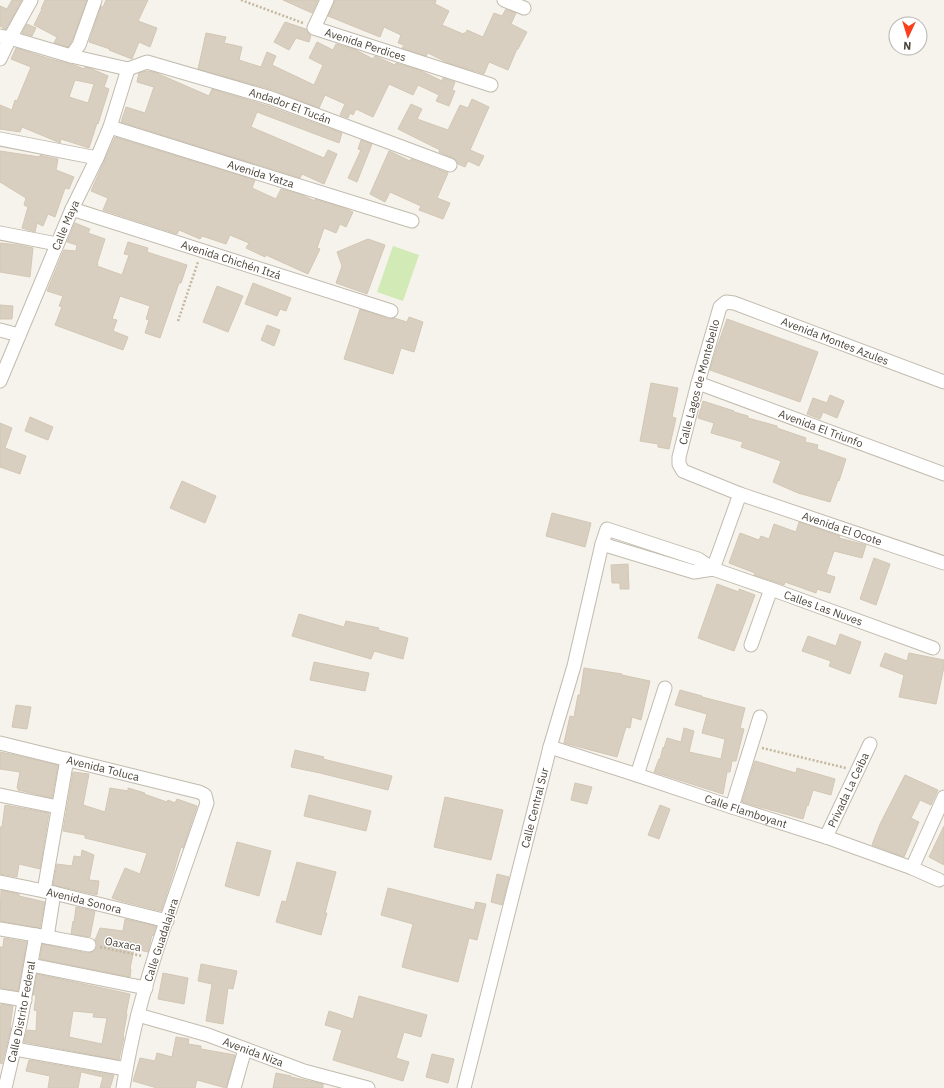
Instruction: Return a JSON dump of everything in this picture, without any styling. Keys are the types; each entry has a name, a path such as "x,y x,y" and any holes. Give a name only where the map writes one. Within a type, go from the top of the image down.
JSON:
{"street":[{"path":"0,59 5,37 31,0"},
{"path":"71,56 78,45 95,0"},
{"path":"314,28 327,0"},
{"path":"504,0 524,8"},
{"name":"Avenida Perdices","path":"314,28 491,86"},
{"path":"5,37 71,56 128,68"},
{"name":"Andador El Tucán","path":"128,68 147,62 271,98 450,165"},
{"name":"Calle Maya","path":"0,381 72,209 97,158 110,127 128,68"},
{"name":"Avenida Yatza","path":"110,127 412,221"},
{"path":"0,139 97,158"},
{"name":"Avenida Chichén Itzá","path":"72,209 391,311"},
{"path":"0,233 57,244"},
{"name":"Avenida Montes Azules","path":"726,302 734,303 944,382"},
{"name":"Calle Lagos de Montebello","path":"678,464 698,382 720,307 726,302"},
{"path":"0,330 19,335"},
{"name":"Avenida El Triunfo","path":"698,382 944,474"},
{"name":"Avenida El Ocote","path":"678,464 682,471 740,494 944,563"},
{"path":"713,569 740,494"},
{"name":"Calles Las Nuves","path":"607,529 698,559 713,569 933,648"},
{"name":"Calle Central Sur","path":"464,1088 550,747 574,666 602,544 607,529"},
{"name":"Calles Las Nuves","path":"602,544 694,572 713,569"},
{"path":"751,645 771,589"},
{"path":"637,775 665,688"},
{"path":"732,807 760,717"},
{"name":"Avenida Toluca","path":"0,743 199,792 205,795"},
{"name":"Privada La Ceiba","path":"826,837 870,744"},
{"name":"Calle Flamboyant","path":"550,747 826,837 912,868 939,880"},
{"name":"Calle Distrito Federal","path":"3,1085 15,1049 31,965 41,936 49,892 58,807 67,759"},
{"name":"Calle Guadalajara","path":"123,1088 138,1015 154,958 207,803 205,795"},
{"path":"0,796 58,807"},
{"path":"912,868 944,797"},
{"name":"Avenida Sonora","path":"0,882 49,892 167,921"},
{"path":"0,929 89,945"},
{"path":"31,965 146,988"},
{"path":"0,996 25,1000"},
{"name":"Avenida Niza","path":"138,1015 208,1035 304,1072 368,1088"},
{"path":"15,1049 126,1068"},
{"path":"234,1088 245,1049"}],"path":[{"name":"Avenida Perdices","path":"241,0 314,28"},
{"path":"178,321 202,250"},
{"path":"751,746 857,771"},
{"name":"Oaxaca","path":"89,945 154,958"}],"green space":[{"path":"393,246 419,255 403,301 377,292"}],"building":[{"path":"12,0 22,0 6,29 4,29 0,26 0,6 7,9"},
{"path":"45,0 87,0 73,39 68,47 54,43 57,37 34,25"},
{"path":"106,0 148,0 138,21 157,28 150,47 139,42 132,59 109,50 110,49 89,42 101,6 103,7"},
{"path":"283,0 318,0 312,13"},
{"path":"335,0 436,0 435,4 449,11 442,25 463,34 466,33 467,30 483,37 494,13 502,16 506,9 516,13 511,24 527,32 517,49 508,70 489,62 484,74 448,63 428,53 426,56 402,48 404,45 398,43 401,35 384,27 380,37 328,16"},
{"path":"285,22 306,29 311,35 309,42 296,38 289,50 274,42"},
{"path":"27,24 36,28 32,36 22,33"},
{"path":"206,33 226,37 224,43 242,47 239,60 261,67 267,52 276,56 272,65 314,85 323,65 309,58 317,42 333,50 336,44 354,49 373,59 375,56 395,65 396,63 419,70 442,81 443,78 455,82 452,90 455,91 449,106 436,101 439,95 418,85 413,95 389,84 373,117 356,109 353,115 350,113 348,118 340,115 345,104 325,95 319,108 273,90 198,69"},
{"path":"16,48 84,69 85,67 90,68 108,76 104,87 109,89 89,148 61,139 60,143 22,127 20,132 0,129 0,105 12,110 15,100 17,101 31,67 11,59","holes":["75,80 94,84 88,103 69,97"]},
{"path":"146,71 154,72 209,96 212,89 268,106 342,133 339,143 257,112 251,127 324,158 328,150 337,154 324,184 302,174 300,178 121,122 126,107 145,113 154,87 137,82 139,73"},
{"path":"472,99 489,107 470,150 484,156 479,166 468,161 465,167 458,164 453,158 439,152 440,150 398,129 411,104 422,109 417,119 448,130 460,105 468,108"},
{"path":"115,137 255,180 252,188 276,199 281,189 353,212 346,227 340,224 336,233 324,228 317,248 320,249 308,274 266,255 265,257 246,248 249,243 230,235 226,244 202,236 200,239 179,230 177,234 103,210 108,198 91,191"},
{"path":"361,140 372,144 357,182 348,178 361,150 358,149"},
{"path":"0,151 40,157 40,155 58,159 56,170 74,177 69,189 65,188 55,217 48,214 43,226 37,223 35,232 22,228 28,207 24,205 26,198 0,182"},
{"path":"389,151 410,161 411,159 448,173 437,198 450,203 443,219 419,210 421,206 390,192 385,202 370,194"},
{"path":"75,223 90,229 88,233 105,239 97,266 122,275 129,255 124,254 128,242 148,248 147,252 187,265 181,283 179,283 160,338 145,333 149,320 146,319 150,306 120,296 112,319 117,320 113,331 128,337 123,350 55,325 62,307 59,306 63,296 47,291 64,250 76,251 77,245 67,242"},
{"path":"368,239 385,245 367,294 336,283 342,266 337,252"},
{"path":"0,243 33,248 30,277 0,272"},
{"path":"253,283 291,298 286,311 280,309 277,316 245,304"},
{"path":"217,286 243,296 228,332 203,322"},
{"path":"0,305 13,306 12,319 0,319"},
{"path":"360,309 389,319 394,318 407,322 409,317 423,322 414,352 401,348 393,374 344,359"},
{"path":"727,319 818,352 800,402 710,370"},
{"path":"267,325 280,330 274,346 261,340"},
{"path":"651,383 678,388 672,417 676,418 669,449 658,447 658,444 640,441"},
{"path":"830,395 844,401 837,418 823,412 820,419 807,414 813,398 827,403"},
{"path":"703,401 748,416 748,418 777,426 777,428 806,438 805,442 818,445 817,449 846,459 830,502 798,493 773,482 781,461 741,447 743,442 711,433 714,423 698,418"},
{"path":"30,417 53,427 48,440 25,431"},
{"path":"0,423 12,428 5,448 26,456 20,474 0,467"},
{"path":"182,481 216,496 205,523 170,508"},
{"path":"552,513 591,523 585,547 546,536"},
{"path":"799,522 840,536 839,538 866,545 862,558 834,551 826,574 835,577 830,593 817,589 816,593 785,582 784,585 754,575 755,573 729,563 740,533 759,540 761,536 769,539 774,524 796,532"},
{"path":"874,558 890,564 876,605 860,599"},
{"path":"628,564 629,589 620,589 620,583 612,583 611,565"},
{"path":"717,584 739,592 739,589 755,595 734,651 698,638"},
{"path":"299,614 344,627 346,621 379,628 378,630 408,638 403,659 374,651 371,659 292,636"},
{"path":"840,634 861,642 850,674 829,666 831,661 802,651 808,636 836,646"},
{"path":"885,653 907,661 909,653 944,660 944,667 936,704 899,697 904,675 880,666"},
{"path":"314,662 369,673 365,691 310,680"},
{"path":"584,668 622,674 650,681 641,720 632,717 630,728 626,727 617,757 564,743 570,716 574,717 578,695 580,695"},
{"path":"680,690 745,708 740,728 744,729 736,761 732,761 730,772 727,772 723,794 654,772 667,738 681,742 684,728 694,731 689,752 721,759 725,739 702,733 707,714 675,705"},
{"path":"16,705 31,707 27,729 12,727"},
{"path":"295,750 324,757 323,759 392,776 388,790 291,767"},
{"path":"0,752 58,765 52,798 18,790 17,788 20,772 0,769"},
{"path":"755,761 796,773 797,768 835,779 831,795 813,790 803,819 742,802"},
{"path":"73,772 89,774 83,805 105,812 110,788 128,791 128,788 167,802 168,800 175,803 177,799 197,806 183,848 181,847 161,911 112,898 125,868 140,874 147,853 85,838 85,835 63,831"},
{"path":"905,775 938,790 931,805 920,800 911,818 919,822 904,857 872,845 880,824"},
{"path":"575,783 592,787 587,804 571,800"},
{"path":"309,795 371,811 366,831 304,816"},
{"path":"445,797 503,810 491,860 434,847"},
{"path":"5,805 49,813 40,869 19,864 17,877 0,874 0,827 2,827"},
{"path":"660,805 670,809 659,839 648,835"},
{"path":"944,826 944,865 929,857"},
{"path":"237,842 271,851 259,896 225,886"},
{"path":"82,850 94,855 89,880 99,881 97,895 53,885 57,864 72,866 74,856 81,857"},
{"path":"297,862 336,872 325,913 327,913 321,935 276,922 282,901 286,902"},
{"path":"497,874 509,877 502,905 491,902"},
{"path":"388,888 474,910 476,902 486,904 477,940 469,938 458,982 402,967 413,924 381,915"},
{"path":"1,890 45,902 40,928 0,921"},
{"path":"76,907 95,911 90,937 71,934"},
{"path":"125,919 156,926 148,952 134,949 130,977 40,959 42,944 88,953 92,952 97,947 95,940 100,928 123,931"},
{"path":"4,938 27,942 18,991 0,988 0,947 3,947"},
{"path":"201,964 237,971 233,989 228,988 223,1024 206,1021 212,984 198,981"},
{"path":"163,973 188,978 184,1004 158,999"},
{"path":"37,974 130,994 119,1060 24,1042 27,1030 36,1031 37,1011 34,1010 36,995 33,995","holes":["73,1011 94,1013 93,1017 107,1018 102,1044 69,1037"]},
{"path":"359,996 427,1015 421,1037 404,1032 396,1058 409,1062 403,1081 333,1060 342,1030 325,1025 329,1011 353,1019"},
{"path":"1,1004 13,1006 11,1028 2,1064 0,1063"},
{"path":"176,1037 189,1039 188,1044 201,1046 201,1049 235,1055 226,1088 197,1080 195,1088 157,1088 133,1081 140,1058 155,1061 157,1053 172,1057"},
{"path":"432,1054 454,1059 448,1083 426,1077"},
{"path":"29,1060 114,1075 110,1088 100,1088 103,1077 81,1072 78,1088 48,1088 50,1076 26,1071"},
{"path":"276,1073 323,1084 323,1088 273,1088"}]}
